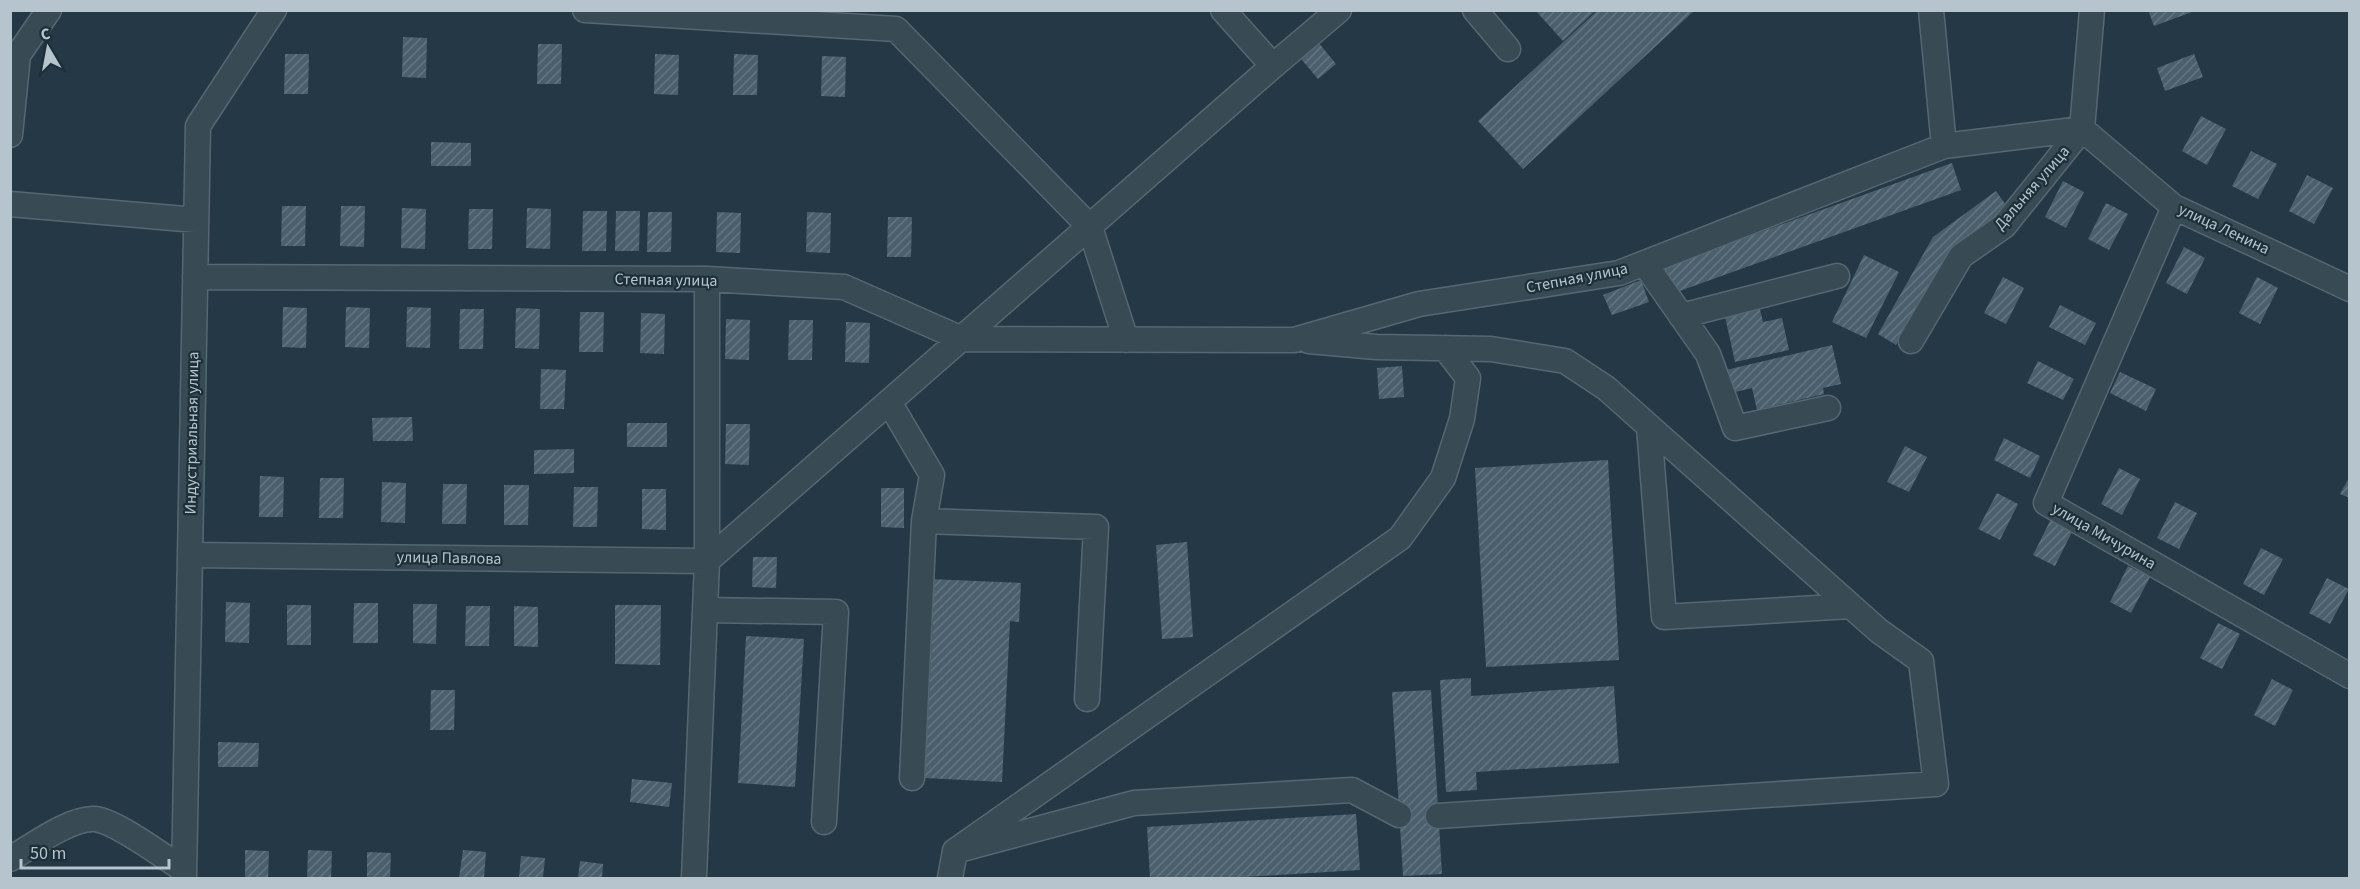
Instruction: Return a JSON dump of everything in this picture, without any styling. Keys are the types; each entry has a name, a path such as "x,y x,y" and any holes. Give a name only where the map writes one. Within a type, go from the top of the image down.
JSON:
{"street":[{"path":"10,135 18,55 49,10"},
{"name":"Индустриальная улица","path":"184,874 198,126 274,10"},
{"path":"585,10 896,29 1090,227 1126,340"},
{"path":"1223,10 1273,66"},
{"path":"707,561 1339,10"},
{"path":"1475,10 1508,49"},
{"path":"1931,10 1944,146"},
{"name":"Дальняя улица","path":"1911,341 1961,256 2004,226 2082,129 2092,10"},
{"name":"Степная улица","path":"195,277 707,279 844,287 962,339 1294,340 1419,304 1608,275 1645,264 1944,146 2082,129"},
{"name":"улица Ленина","path":"2082,129 2174,207 2349,289"},
{"path":"10,204 196,220"},
{"name":"улица Мичурина","path":"2174,207 2046,503 2349,676"},
{"path":"1645,264 1708,354 1735,428 1828,408"},
{"path":"1682,316 1837,276"},
{"path":"694,879 707,561 707,279"},
{"path":"1294,340 1376,347 1491,349 1565,361 1606,388 1879,631 1921,661 1936,784 1438,816"},
{"path":"950,879 955,852 1400,538 1443,478 1462,419 1468,378 1445,348"},
{"path":"889,402 932,475 924,521 912,778"},
{"path":"1649,427 1664,617 1851,606"},
{"path":"924,521 1096,527 1088,699"},
{"name":"улица Павлова","path":"190,555 707,561"},
{"path":"705,610 836,612 824,822"},
{"path":"955,852 1134,803 1352,790 1400,815"},
{"path":"10,859 72,824 93,819 109,824 184,874"}],"building":[{"path":"1535,10 1596,10 1563,41"},
{"path":"1598,10 1695,10 1523,169 1478,121"},
{"path":"2148,10 2191,10 2192,12 2154,26"},
{"path":"403,37 427,38 426,78 402,77"},
{"path":"1319,43 1336,64 1318,79 1301,59"},
{"path":"538,44 562,44 561,84 537,84"},
{"path":"285,54 309,54 308,94 284,94"},
{"path":"655,54 679,55 678,95 654,94"},
{"path":"734,54 758,55 757,95 733,95"},
{"path":"2194,54 2203,77 2165,91 2157,68"},
{"path":"822,56 846,57 845,97 821,96"},
{"path":"2201,116 2226,129 2207,165 2182,151"},
{"path":"431,142 471,143 471,166 431,166"},
{"path":"2251,151 2277,164 2258,199 2232,186"},
{"path":"1952,163 1961,190 1674,293 1664,267"},
{"path":"2307,175 2333,188 2314,224 2289,211"},
{"path":"2063,181 2084,192 2066,228 2045,217"},
{"path":"1996,191 2008,208 1952,248 1896,345 1878,334 1933,237"},
{"path":"2106,203 2128,214 2109,250 2088,239"},
{"path":"282,206 306,206 305,246 281,246"},
{"path":"341,206 365,206 364,247 340,246"},
{"path":"402,208 426,209 425,249 401,248"},
{"path":"527,208 551,209 550,249 526,248"},
{"path":"469,209 493,209 492,249 468,249"},
{"path":"583,211 607,211 606,251 582,251"},
{"path":"616,211 640,211 639,251 615,251"},
{"path":"648,212 672,212 671,252 647,252"},
{"path":"717,212 741,213 740,253 716,252"},
{"path":"807,212 831,213 830,253 806,252"},
{"path":"888,217 912,217 911,257 887,257"},
{"path":"2184,247 2205,258 2187,294 2166,283"},
{"path":"1864,255 1899,272 1866,338 1832,322"},
{"path":"2003,277 2024,288 2006,324 1984,313"},
{"path":"2257,277 2278,288 2260,324 2239,313"},
{"path":"1641,280 1649,302 1612,315 1603,295"},
{"path":"1759,305 1763,322 1782,318 1789,350 1735,362 1724,312"},
{"path":"2060,305 2096,323 2085,345 2049,327"},
{"path":"283,307 307,308 306,348 282,347"},
{"path":"346,307 370,308 369,348 345,347"},
{"path":"407,307 431,308 430,348 406,347"},
{"path":"516,308 540,309 539,349 515,348"},
{"path":"460,309 484,309 483,349 459,349"},
{"path":"580,312 604,312 603,352 579,352"},
{"path":"641,313 665,314 664,354 640,353"},
{"path":"726,319 750,320 749,360 725,359"},
{"path":"789,320 813,320 812,360 788,360"},
{"path":"846,322 870,323 869,363 845,362"},
{"path":"1832,345 1841,384 1823,388 1824,394 1757,410 1752,388 1731,393 1726,370"},
{"path":"2038,361 2074,379 2063,400 2027,383"},
{"path":"1402,366 1404,397 1379,399 1377,368"},
{"path":"541,369 566,370 564,409 540,409"},
{"path":"2120,372 2156,389 2146,411 2110,393"},
{"path":"412,417 413,441 373,441 372,418"},
{"path":"627,423 667,423 667,447 627,447"},
{"path":"726,424 750,424 749,465 725,464"},
{"path":"2004,438 2040,456 2030,478 1994,460"},
{"path":"1905,446 1927,457 1909,492 1887,482"},
{"path":"574,449 574,473 534,474 534,450"},
{"path":"1608,460 1619,660 1486,667 1475,468"},
{"path":"2119,468 2140,479 2122,515 2101,504"},
{"path":"260,476 284,477 283,517 259,517"},
{"path":"2350,476 2350,498 2340,494"},
{"path":"320,478 344,478 343,518 319,518"},
{"path":"382,482 406,483 405,523 381,522"},
{"path":"443,484 467,484 466,524 442,524"},
{"path":"504,485 529,485 528,525 504,525"},
{"path":"574,487 598,487 597,527 573,527"},
{"path":"881,488 904,488 904,528 881,527"},
{"path":"642,489 666,489 666,530 642,529"},
{"path":"1997,493 2018,504 2000,540 1978,529"},
{"path":"2175,502 2197,513 2179,549 2157,538"},
{"path":"2051,519 2073,530 2055,566 2033,555"},
{"path":"1187,542 1193,637 1162,639 1156,545"},
{"path":"2261,548 2283,559 2264,595 2243,584"},
{"path":"753,557 777,557 776,588 752,587"},
{"path":"2128,566 2150,577 2131,613 2110,602"},
{"path":"2327,578 2349,589 2330,624 2309,613"},
{"path":"929,579 1021,583 1019,622 1010,621 1002,782 925,778 933,618 927,617"},
{"path":"226,602 250,603 249,643 225,642"},
{"path":"354,603 378,603 378,643 353,643"},
{"path":"413,604 437,604 436,644 413,643"},
{"path":"287,605 311,605 311,645 287,645"},
{"path":"615,605 661,605 660,665 615,664"},
{"path":"466,606 490,606 489,646 465,646"},
{"path":"514,606 538,607 538,647 514,646"},
{"path":"2218,623 2240,634 2222,669 2200,658"},
{"path":"746,636 804,639 795,787 738,783"},
{"path":"1471,678 1471,696 1614,686 1619,763 1476,772 1477,790 1446,792 1440,680"},
{"path":"2272,679 2293,690 2275,726 2254,715"},
{"path":"431,690 455,690 454,730 430,730"},
{"path":"1431,690 1442,874 1403,876 1392,692"},
{"path":"218,742 259,743 258,767 218,767"},
{"path":"632,779 672,783 669,807 630,802"},
{"path":"1356,814 1360,870 1228,878 1150,878 1147,827"},
{"path":"245,850 269,851 268,878 245,878"},
{"path":"308,850 332,851 331,878 307,878"},
{"path":"463,850 486,852 484,878 459,878"},
{"path":"367,852 391,853 390,878 367,878"},
{"path":"521,856 545,858 543,878 519,878"},
{"path":"580,861 603,864 602,878 578,878"}]}
